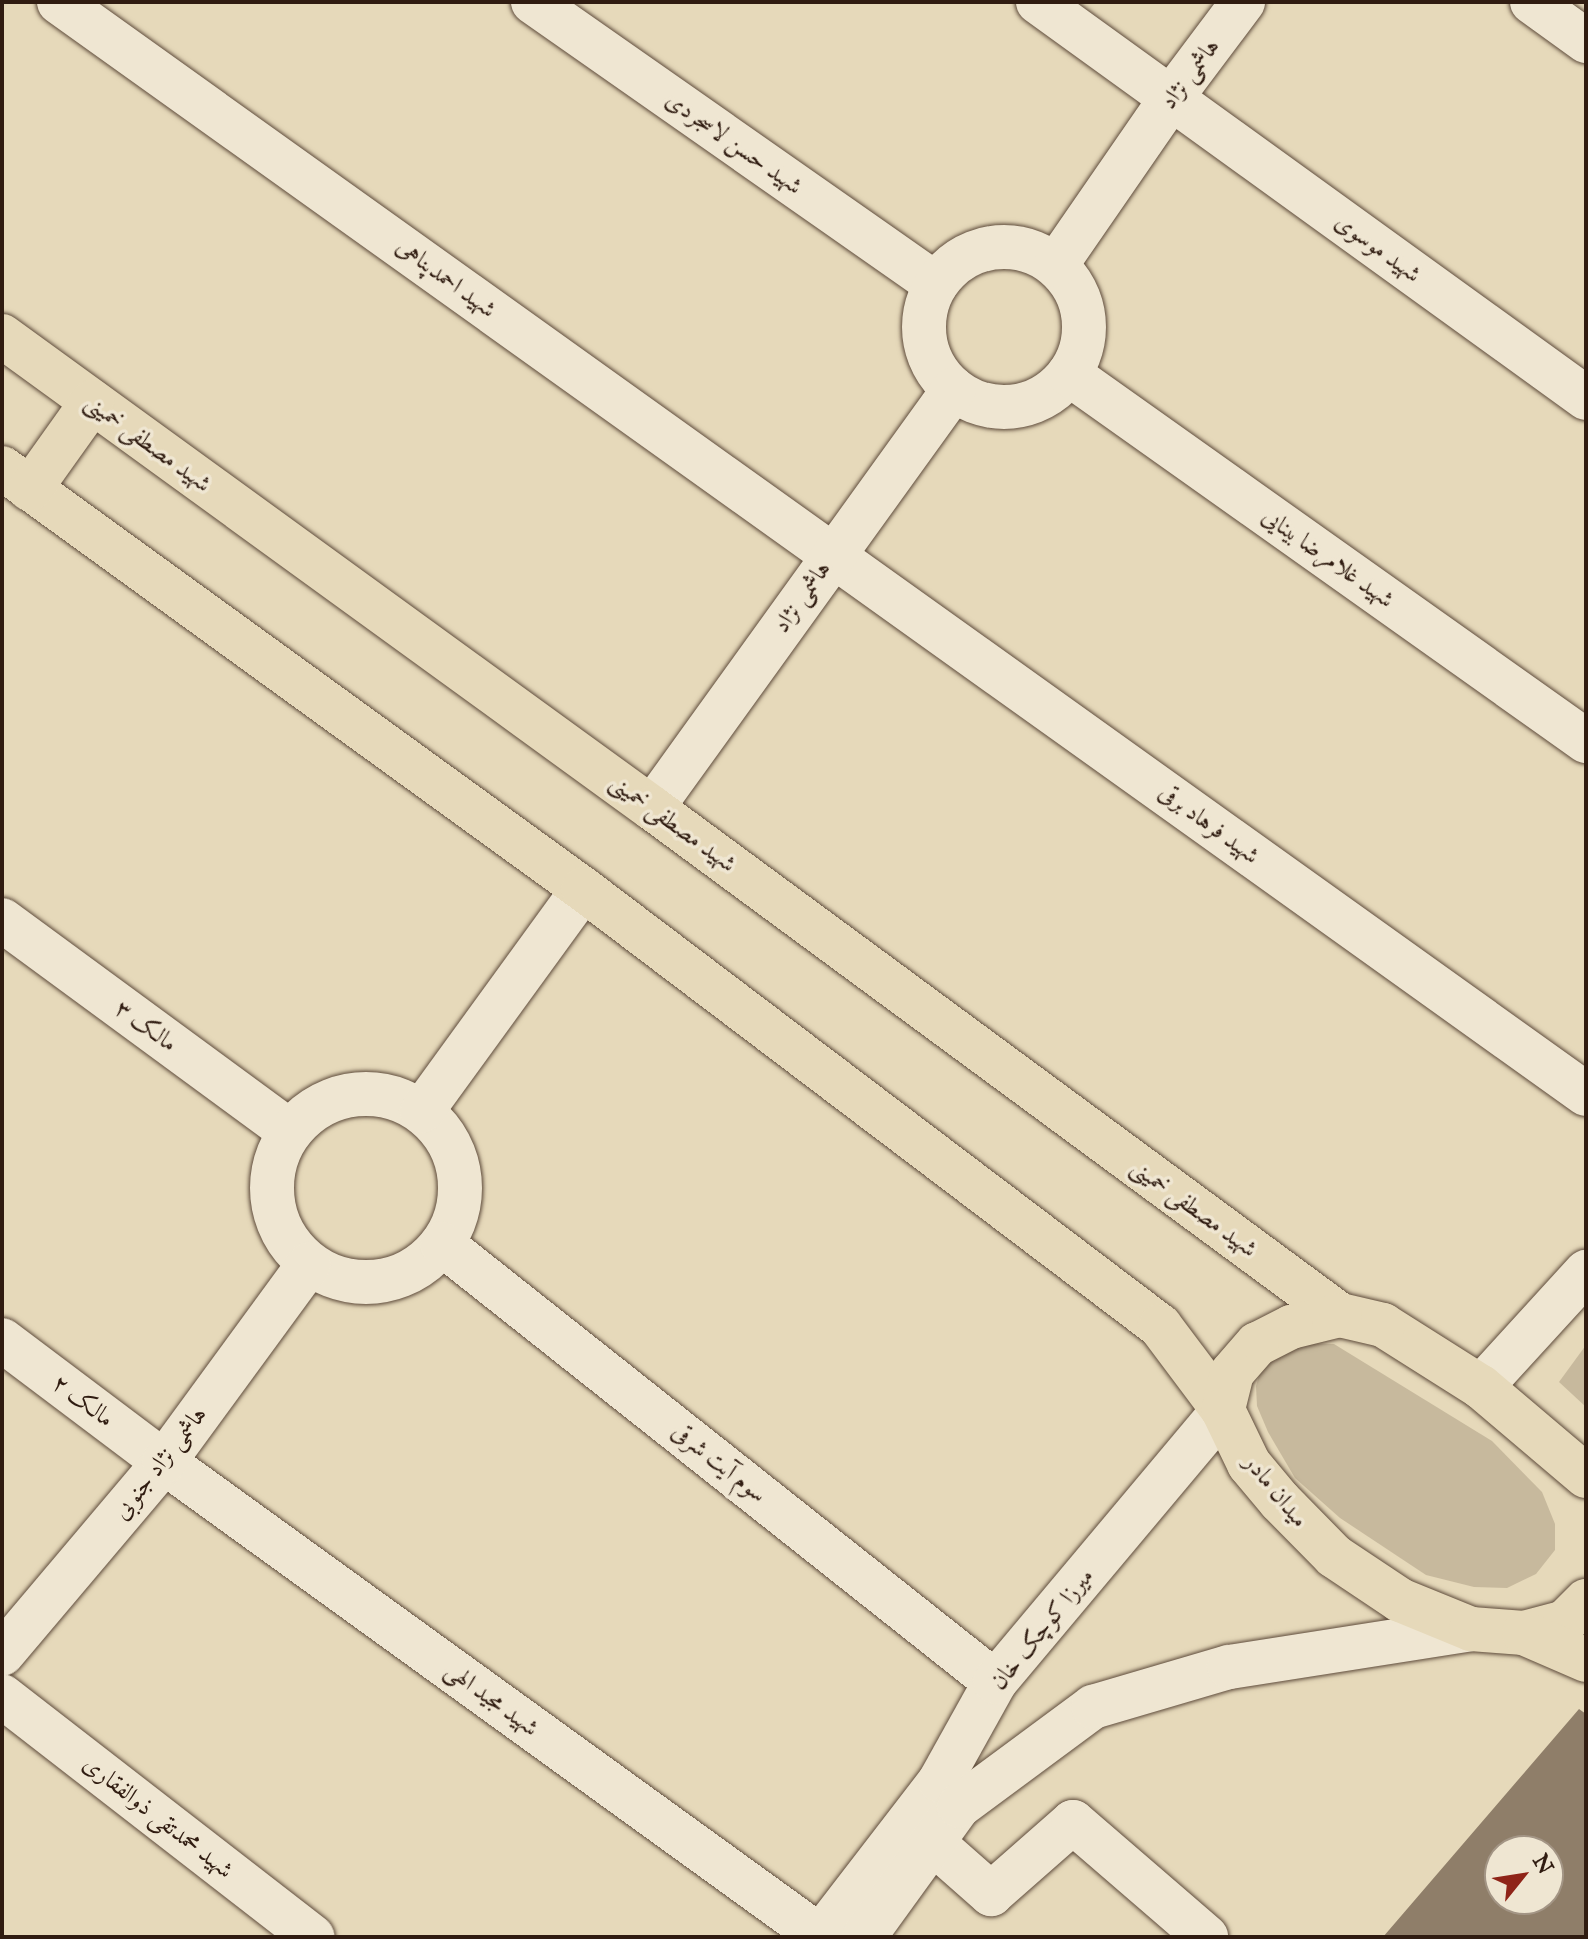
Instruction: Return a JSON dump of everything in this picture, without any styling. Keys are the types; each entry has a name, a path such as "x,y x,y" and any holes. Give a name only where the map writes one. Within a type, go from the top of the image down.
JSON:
{"main road":[{"name":"شهید مصطفی خمینی","path":"2,336 652,808 1340,1315"},
{"path":"92,402 16,478 583,889 1160,1326 1223,1410"},
{"path":"1223,1410 1232,1373 1257,1344 1291,1327 1340,1315 1383,1325 1481,1387 1586,1476"},
{"name":"میدان مادر","path":"1223,1410 1249,1464 1334,1556 1400,1600 1471,1629 1524,1633 1565,1622 1586,1601"},
{"path":"1524,1633 1586,1660"}],"street":[{"name":"شهید حسن لاسجردی","path":"533,2 936,284"},
{"name":"شهید موسوی","path":"1038,2 1586,398"},
{"name":"هاشمی نژاد","path":"1056,265 1171,98 1243,2"},
{"path":"1532,2 1586,41"},
{"name":"شهید احمدپناهی","path":"82,9 832,555"},
{"path":"1005,246 1029,250 1056,265 1070,280 1081,303 1085,327 1081,352 1069,374 1052,392 1029,404 1004,407 980,403 954,389 939,373 928,351 924,326 936,284 957,261 980,250 1005,246"},
{"name":"شهید غلامرضا بینایی","path":"1069,374 1586,741"},
{"name":"هاشمی نژاد","path":"652,808 954,389"},
{"name":"شهید فرهاد برقی","path":"832,555 1586,1094"},
{"path":"422,1111 583,889"},
{"name":"مالک ۳","path":"2,920 289,1131"},
{"path":"366,1093 395,1098 422,1111 443,1133 456,1159 460,1189 456,1218 442,1244 421,1265 394,1279 365,1283 336,1278 309,1264 288,1243 275,1216 271,1187 276,1157 289,1131 310,1111 337,1097 366,1093"},
{"name":"سوم آیت شرقی","path":"442,1244 995,1682"},
{"name":"هاشمی نژاد جنوبی","path":"2,1654 164,1462 309,1264"},
{"path":"1481,1387 1586,1272"},
{"name":"مالک ۲","path":"2,1340 164,1462"},
{"name":"میرزا کوچک خان","path":"820,1937 940,1781 995,1682 1223,1410"},
{"name":"شهید مجید الهی","path":"164,1462 820,1937"},
{"path":"864,1937 959,1806 1093,1707 1229,1667 1471,1629"},
{"name":"شهید محمدتقی ذوالفقاری","path":"2,1696 313,1937"},
{"path":"932,1842 991,1894 1073,1822 1206,1937"}],"shaded area":[{"path":"1303,1343 1334,1344 1492,1441 1542,1492 1555,1524 1555,1550 1536,1574 1507,1588 1474,1587 1426,1575 1340,1518 1295,1478 1268,1432 1257,1406 1256,1386 1260,1372 1277,1355"},
{"path":"1586,1345 1586,1407 1559,1382"}],"building":[{"path":"1579,1709 1586,1714 1586,1937 1383,1937"}]}
